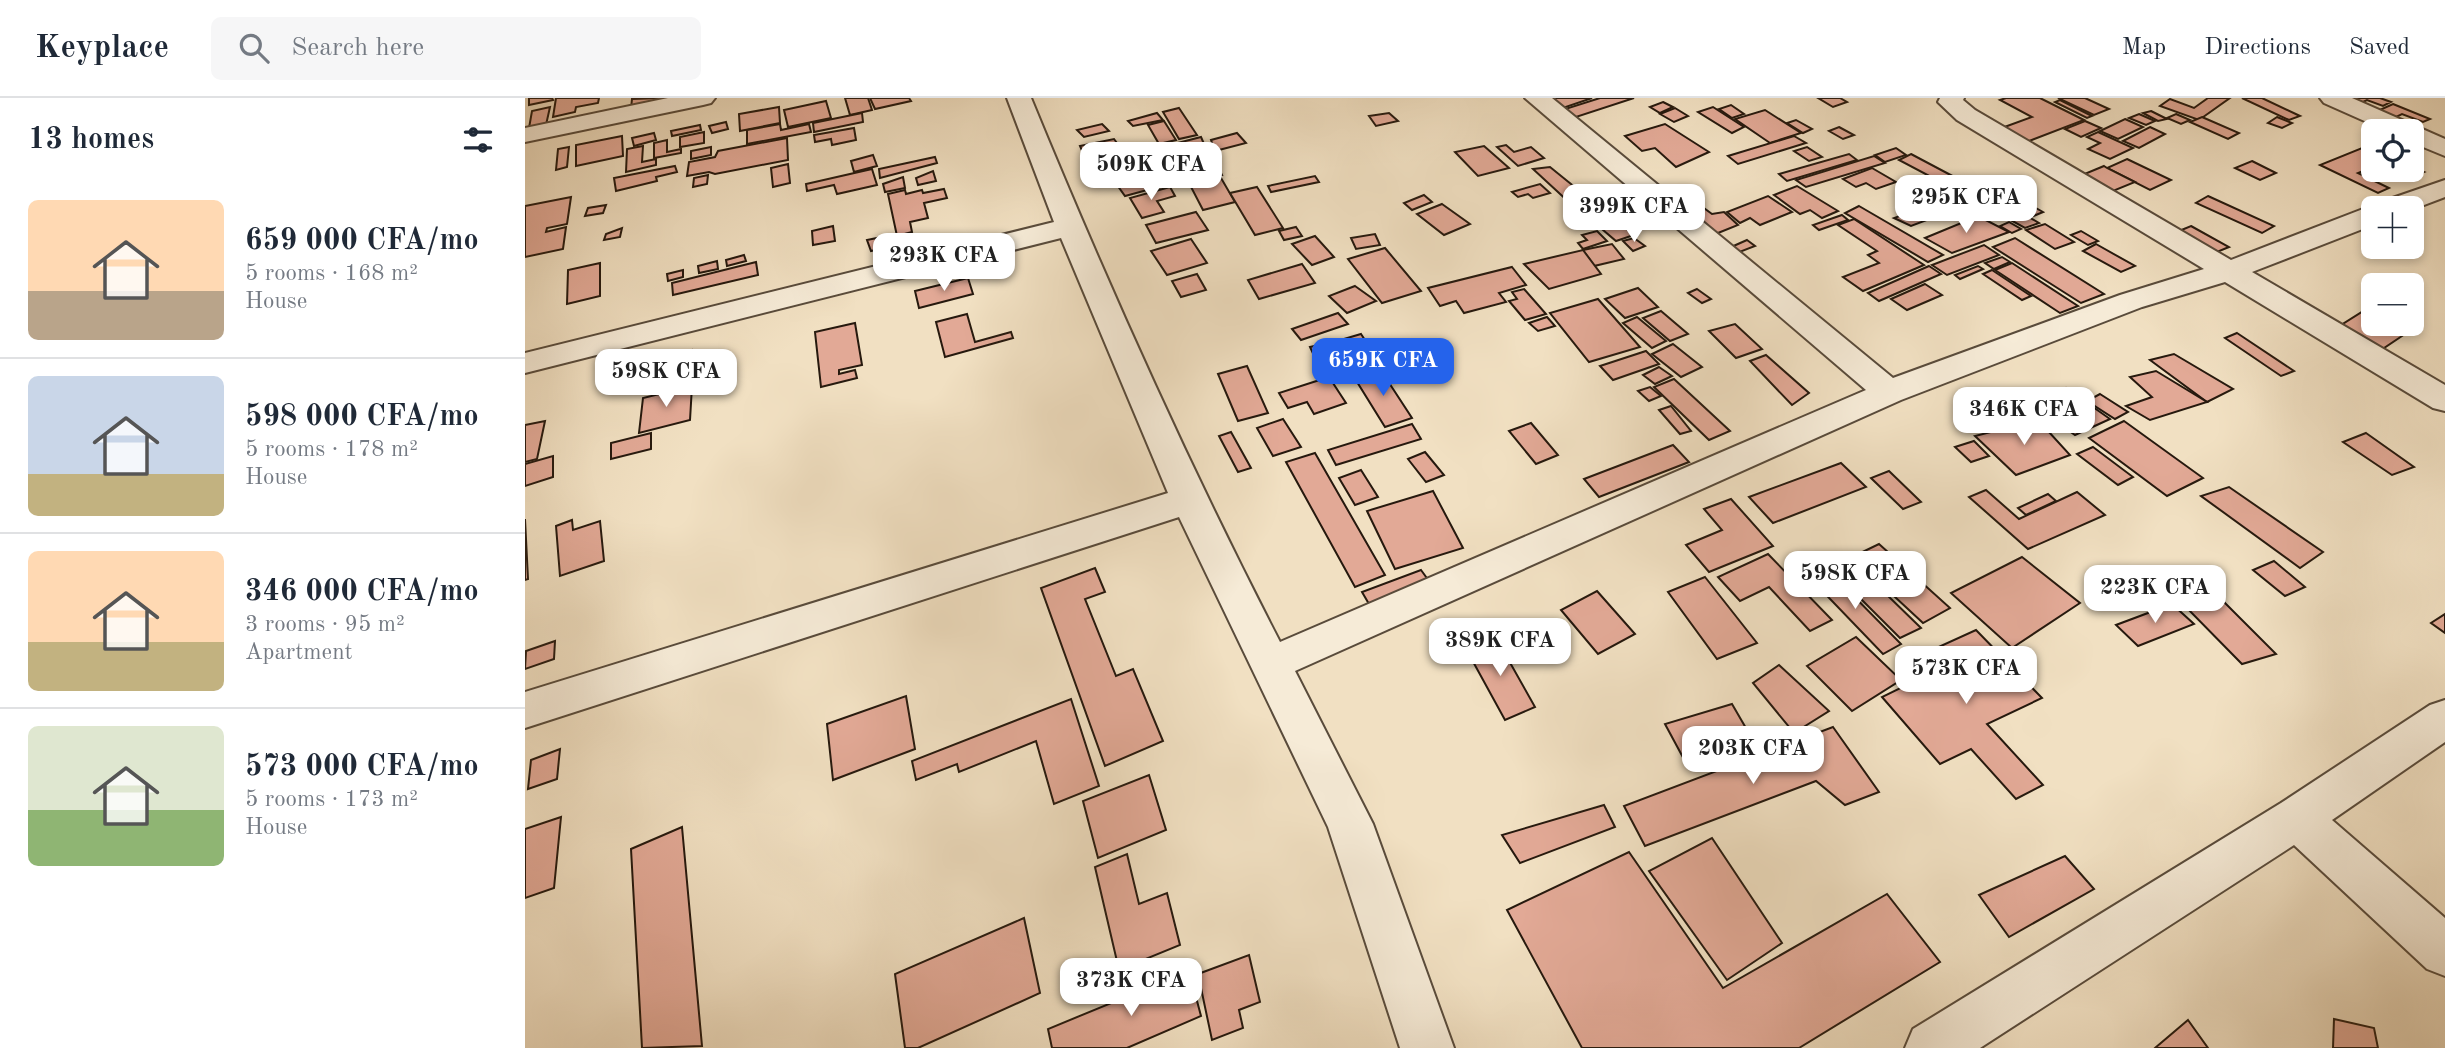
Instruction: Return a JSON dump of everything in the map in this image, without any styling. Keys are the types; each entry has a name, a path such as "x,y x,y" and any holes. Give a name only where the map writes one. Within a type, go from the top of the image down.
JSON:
{"street":[{"path":"525,135 703,98"},
{"path":"1019,98 1070,227 1189,500 1350,824 1427,1048"},
{"path":"1537,98 1889,392"},
{"path":"1952,98 1950,102 1966,115 2445,400"},
{"path":"2332,98 2380,119"},
{"path":"2424,139 2445,148"},
{"path":"2423,196 2445,188"},
{"path":"1270,664 1889,392 2131,301 2229,271 2361,220"},
{"path":"525,363 1070,227"},
{"path":"525,710 1189,500"},
{"path":"1932,1048 2297,818 2445,718"},
{"path":"2297,818 2445,951"}],"building":[{"path":"529,98 552,98 553,100 529,105"},
{"path":"556,98 599,98 598,103 576,107 575,112 553,117"},
{"path":"662,98 662,103 631,109 632,99"},
{"path":"845,98 868,98 872,110 850,115"},
{"path":"870,98 909,98 911,101 875,109"},
{"path":"1544,98 1592,98 1560,109"},
{"path":"1600,98 1634,98 1573,118 1562,110"},
{"path":"1818,98 1840,98 1847,102 1833,107"},
{"path":"2040,98 2084,120 2024,143 1999,129 2032,117 2000,100"},
{"path":"2058,98 2085,98 2109,109 2094,115"},
{"path":"2208,98 2230,98 2199,120 2160,106 2170,99 2194,108"},
{"path":"2242,98 2262,98 2300,116 2289,120"},
{"path":"2348,98 2380,98 2391,102 2383,106 2367,100 2361,103"},
{"path":"2060,100 2092,116 2087,118 2055,102"},
{"path":"826,101 831,118 788,127 784,110"},
{"path":"1663,102 1673,107 1660,113 1650,107"},
{"path":"2393,104 2430,119 2424,122 2424,119 2402,114 2388,119 2373,113"},
{"path":"1731,105 1744,114 1732,118 1719,109"},
{"path":"550,107 546,125 529,128 532,111"},
{"path":"779,107 780,123 740,131 739,114"},
{"path":"1713,107 1744,127 1732,133 1698,112"},
{"path":"1179,108 1197,135 1179,139 1163,112"},
{"path":"1675,108 1688,116 1674,122 1660,114"},
{"path":"1765,110 1801,133 1770,143 1735,119"},
{"path":"2151,111 2167,119 2158,121 2143,113"},
{"path":"862,113 863,122 814,132 813,123"},
{"path":"1157,113 1163,120 1133,126 1128,121"},
{"path":"1389,113 1398,121 1376,126 1369,116"},
{"path":"2139,114 2155,121 2146,125 2129,118"},
{"path":"2176,114 2190,120 2181,124 2167,118"},
{"path":"2202,117 2239,133 2228,139 2190,122"},
{"path":"2277,117 2292,123 2282,128 2268,123"},
{"path":"2125,119 2143,127 2118,139 2100,131"},
{"path":"1796,120 1812,129 1803,133 1787,123"},
{"path":"1164,121 1176,140 1159,144 1148,125"},
{"path":"2085,121 2101,128 2081,137 2065,129"},
{"path":"726,122 728,129 712,133 709,126"},
{"path":"780,124 781,130 809,124 811,132 747,144 747,130"},
{"path":"1102,124 1109,131 1084,137 1077,130"},
{"path":"1665,124 1709,152 1676,167 1655,148 1642,151 1625,136"},
{"path":"700,125 701,130 672,136 671,131"},
{"path":"1839,127 1854,135 1843,139 1829,131"},
{"path":"2150,127 2165,134 2139,148 2123,141"},
{"path":"854,128 856,140 832,145 831,139 815,142 814,135"},
{"path":"704,132 704,143 680,147 680,137"},
{"path":"2098,132 2133,148 2110,159 2088,149 2100,143 2087,137"},
{"path":"654,133 656,140 634,146 632,138"},
{"path":"1237,133 1246,143 1215,151 1211,140"},
{"path":"622,136 623,156 576,166 576,145"},
{"path":"1794,136 1806,143 1738,164 1728,156"},
{"path":"1201,137 1211,160 1173,170 1158,148"},
{"path":"787,138 788,160 715,174 709,172 687,176 689,162 715,157 718,151"},
{"path":"1114,139 1120,147 1084,155 1080,146"},
{"path":"667,140 667,152 681,149 681,153 654,158 654,143"},
{"path":"1506,145 1514,152 1531,147 1544,158 1518,166 1497,147"},
{"path":"643,146 642,162 656,159 656,165 626,172 627,149"},
{"path":"1484,146 1509,168 1478,176 1455,152"},
{"path":"569,147 567,167 556,170 558,149"},
{"path":"711,147 711,155 691,159 691,151"},
{"path":"1807,147 1822,157 1809,161 1794,151"},
{"path":"1896,148 1906,155 1885,162 1875,155"},
{"path":"2361,148 2361,172 2358,173 2361,174 2361,182 2377,182 2389,188 2378,193 2320,165"},
{"path":"1153,151 1157,159 1118,167 1114,159"},
{"path":"1849,154 1857,160 1787,181 1779,174"},
{"path":"1911,154 1996,199 1984,205 1899,160"},
{"path":"873,155 877,166 854,172 851,161"},
{"path":"1874,156 1885,163 1806,187 1796,180"},
{"path":"935,157 937,163 880,178 879,169"},
{"path":"2127,159 2171,180 2150,190 2107,168"},
{"path":"2252,161 2276,173 2260,180 2235,168"},
{"path":"1216,163 1222,175 1156,188 1150,176"},
{"path":"788,164 790,183 773,187 771,168"},
{"path":"675,166 677,172 656,177 657,181 616,191 614,178"},
{"path":"2104,166 2135,182 2113,191 2082,175"},
{"path":"1550,167 1587,197 1571,204 1533,169"},
{"path":"1872,168 1896,182 1876,189 1866,183 1856,187 1843,179"},
{"path":"872,169 877,185 837,194 834,185 807,191 806,184"},
{"path":"933,171 936,181 918,185 916,178"},
{"path":"708,175 707,184 693,187 694,178"},
{"path":"1140,175 1151,189 1125,196 1115,182"},
{"path":"1315,176 1319,182 1271,192 1268,186"},
{"path":"903,177 905,188 885,192 883,184"},
{"path":"1221,178 1235,202 1203,210 1190,185"},
{"path":"1540,184 1550,193 1533,198 1528,194 1518,197 1512,192"},
{"path":"1797,186 1838,211 1822,218 1810,210 1800,214 1774,195"},
{"path":"1170,187 1175,196 1157,201 1164,212 1142,218 1130,198"},
{"path":"1257,187 1283,228 1255,235 1230,193"},
{"path":"944,189 947,198 924,203 928,218 910,222 912,232 897,236 888,194 905,190 906,194"},
{"path":"1919,194 1931,201 1912,209 1900,201"},
{"path":"1424,195 1432,202 1412,210 1404,203"},
{"path":"1768,196 1792,212 1760,225 1750,218 1740,223 1727,212"},
{"path":"2208,196 2274,226 2262,233 2196,203"},
{"path":"571,197 567,224 547,228 546,232 566,227 563,249 525,257 525,206"},
{"path":"1682,199 1697,203 1712,214 1724,212 1738,225 1713,235 1673,202"},
{"path":"1935,203 1948,212 1911,226 1894,218"},
{"path":"2027,203 2043,212 2031,217 2015,208"},
{"path":"1442,204 1470,224 1444,235 1417,214"},
{"path":"606,205 603,213 585,216 588,208"},
{"path":"1859,206 1943,255 1928,262 1845,213"},
{"path":"2010,206 2039,223 2025,228 1996,212"},
{"path":"1196,212 1208,230 1156,243 1146,225"},
{"path":"1607,213 1634,235 1616,241 1589,218"},
{"path":"1842,215 1848,220 1819,230 1813,225"},
{"path":"1978,216 2009,232 1952,253 1925,238"},
{"path":"1854,219 1924,265 1863,291 1843,277 1879,263 1868,255 1877,251 1838,225"},
{"path":"2009,222 2021,229 2012,233 2000,226"},
{"path":"2045,224 2074,242 2055,249 2026,230"},
{"path":"833,226 835,241 813,245 812,231"},
{"path":"2191,226 2229,247 2217,252 2179,231"},
{"path":"1296,227 1302,236 1284,240 1279,231"},
{"path":"622,228 620,237 604,240 606,234"},
{"path":"1597,231 1607,241 1583,249 1578,243 1587,240 1582,235"},
{"path":"2081,231 2098,241 2088,245 2071,235"},
{"path":"1375,234 1380,245 1356,249 1351,238"},
{"path":"1315,236 1334,257 1312,265 1292,244"},
{"path":"882,237 885,248 871,251 867,240"},
{"path":"1634,238 1645,246 1633,251 1623,241"},
{"path":"2015,238 2104,294 2081,303 1993,247"},
{"path":"1191,239 1207,263 1167,275 1151,251"},
{"path":"1747,240 1755,246 1737,253 1729,248"},
{"path":"1612,244 1624,259 1594,266 1583,250"},
{"path":"2096,244 2135,266 2121,272 2083,251"},
{"path":"1984,245 1999,255 1947,275 1932,265"},
{"path":"1385,248 1421,291 1382,303 1348,259"},
{"path":"1583,250 1601,274 1549,289 1524,264"},
{"path":"744,255 746,261 727,266 726,260"},
{"path":"2002,257 2010,262 1994,269 1985,263"},
{"path":"717,261 718,269 699,273 698,266"},
{"path":"756,262 758,275 673,295 672,283"},
{"path":"600,263 600,296 567,304 568,270"},
{"path":"2012,263 2078,306 2060,313 1995,270"},
{"path":"1302,264 1315,283 1259,299 1248,280"},
{"path":"1929,266 1941,274 1879,301 1868,293"},
{"path":"1978,266 1983,269 1960,279 1955,275"},
{"path":"1512,267 1526,285 1499,293 1506,302 1464,313 1456,301 1440,306 1428,288"},
{"path":"683,270 683,277 668,281 667,274"},
{"path":"1992,270 2031,296 2022,300 1983,274"},
{"path":"1197,274 1206,290 1181,297 1172,281"},
{"path":"968,278 973,294 919,308 915,291"},
{"path":"1925,284 1942,295 1907,310 1891,299"},
{"path":"1355,286 1376,301 1347,313 1329,296"},
{"path":"1638,288 1658,307 1625,318 1605,299"},
{"path":"1524,289 1546,314 1525,320 1509,301 1517,299 1512,292"},
{"path":"1697,289 1711,299 1702,303 1688,293"},
{"path":"1598,299 1640,347 1589,362 1550,313"},
{"path":"1661,311 1688,334 1670,341 1643,318"},
{"path":"1338,313 1348,324 1301,340 1292,329"},
{"path":"2361,313 2361,336 2402,336 2381,350 2338,327"},
{"path":"967,314 975,342 1011,332 1013,338 945,357 936,322"},
{"path":"1547,317 1555,326 1538,331 1529,323"},
{"path":"1637,317 1666,341 1652,348 1623,323"},
{"path":"855,323 862,365 839,370 839,374 855,370 857,378 821,387 815,332"},
{"path":"1735,324 1762,349 1736,358 1709,331"},
{"path":"2237,333 2294,371 2281,376 2225,338"},
{"path":"1361,334 1380,363 1348,372 1330,343"},
{"path":"1328,343 1334,358 1317,362 1310,347"},
{"path":"1673,344 1702,367 1681,377 1652,354"},
{"path":"692,350 694,372 673,378 673,355"},
{"path":"1646,351 1659,364 1613,380 1600,366"},
{"path":"2174,354 2233,389 2207,402 2150,360"},
{"path":"1766,355 1809,393 1792,405 1750,361"},
{"path":"1247,366 1268,413 1238,421 1218,374"},
{"path":"1659,367 1672,376 1655,384 1643,375"},
{"path":"1380,369 1412,418 1385,427 1354,377"},
{"path":"2156,371 2207,402 2150,420 2126,406 2152,397 2130,377"},
{"path":"1329,377 1346,403 1314,414 1307,402 1288,408 1279,393"},
{"path":"1674,379 1730,431 1709,440 1654,387"},
{"path":"692,386 690,420 639,433 643,398"},
{"path":"1650,387 1661,396 1649,401 1638,391"},
{"path":"2066,388 2110,419 2075,435 2042,411 2033,416 2023,408"},
{"path":"2100,394 2128,412 2115,419 2087,401"},
{"path":"1671,406 1691,431 1680,434 1659,410"},
{"path":"1283,419 1301,447 1273,456 1257,428"},
{"path":"2038,420 2070,455 2016,475 1975,436"},
{"path":"545,421 537,459 525,462 525,425"},
{"path":"2124,421 2203,478 2167,496 2089,438"},
{"path":"1531,423 1558,455 1536,464 1509,431"},
{"path":"1412,424 1421,439 1336,465 1328,450"},
{"path":"1231,432 1251,468 1238,472 1219,436"},
{"path":"651,433 651,449 611,459 611,443"},
{"path":"2366,433 2414,467 2392,475 2343,442"},
{"path":"1974,441 1989,456 1971,462 1955,447"},
{"path":"1673,445 1689,462 1599,497 1584,479"},
{"path":"2093,447 2133,477 2118,485 2077,454"},
{"path":"1425,452 1444,475 1426,482 1408,459"},
{"path":"1315,453 1385,575 1355,587 1286,462"},
{"path":"553,456 553,477 525,486 525,464"},
{"path":"1841,463 1866,487 1773,523 1749,497"},
{"path":"1361,470 1378,497 1355,505 1339,478"},
{"path":"1889,471 1921,502 1903,509 1871,478"},
{"path":"2229,487 2323,552 2300,568 2201,496"},
{"path":"1986,490 2019,519 2077,492 2105,515 2028,549 1969,497"},
{"path":"1433,491 1463,548 1395,569 1367,511"},
{"path":"2048,494 2056,501 2026,515 2018,508"},
{"path":"1731,499 1773,546 1709,572 1686,545 1722,530 1704,509"},
{"path":"525,519 528,579 525,580"},
{"path":"572,520 573,530 600,521 604,561 560,576 556,526"},
{"path":"1879,544 1950,608 1923,623 1852,557"},
{"path":"1768,554 1832,620 1810,631 1769,587 1740,601 1718,577"},
{"path":"1846,555 1921,628 1900,638 1826,564"},
{"path":"2022,557 2080,603 2012,648 1951,593"},
{"path":"2274,561 2305,587 2285,596 2253,570"},
{"path":"1825,567 1901,644 1883,654 1808,576"},
{"path":"1095,568 1105,592 1085,599 1116,676 1133,669 1163,741 1105,766 1041,588"},
{"path":"1421,570 1429,581 1369,604 1362,592"},
{"path":"1705,577 1757,643 1717,659 1668,592"},
{"path":"2210,588 2276,654 2242,664 2178,599"},
{"path":"1597,591 1635,634 1598,654 1561,610"},
{"path":"2172,604 2194,624 2138,646 2116,625"},
{"path":"2445,614 2445,633 2431,623"},
{"path":"1976,630 2042,698 1987,724 2043,785 2016,799 1971,749 1940,764 1882,697 1915,681 1901,664"},
{"path":"1495,636 1535,707 1505,720 1465,647"},
{"path":"1856,637 1901,680 1852,711 1807,666"},
{"path":"555,641 554,659 525,669 526,651"},
{"path":"1779,665 1829,711 1794,733 1753,683"},
{"path":"906,696 915,749 833,780 827,724"},
{"path":"1071,699 1099,786 1054,804 1036,741 959,772 957,764 916,780 912,761"},
{"path":"1732,704 1754,742 1686,763 1665,724"},
{"path":"1833,727 1879,792 1845,805 1816,781 1645,846 1624,806"},
{"path":"560,749 557,779 528,789 531,760"},
{"path":"1149,775 1166,830 1098,858 1083,801"},
{"path":"1604,805 1615,827 1520,863 1502,835"},
{"path":"561,817 554,888 525,898 525,829"},
{"path":"682,827 702,1046 642,1048 631,849"},
{"path":"1712,838 1782,943 1727,980 1649,871"},
{"path":"1629,852 1723,988 1887,894 1940,962 1799,1048 1582,1048 1507,910"},
{"path":"1127,854 1139,904 1167,893 1180,945 1119,970 1095,867"},
{"path":"2065,856 2094,889 2009,937 1979,895"},
{"path":"1024,918 1040,993 918,1048 905,1048 895,974"},
{"path":"1249,955 1260,1002 1239,1010 1243,1028 1212,1040 1198,974"},
{"path":"1189,971 1201,1016 1127,1048 1052,1048 1048,1029"},
{"path":"2334,1019 2374,1028 2378,1048 2333,1048"},
{"path":"2188,1020 2208,1048 2155,1048"}]}
